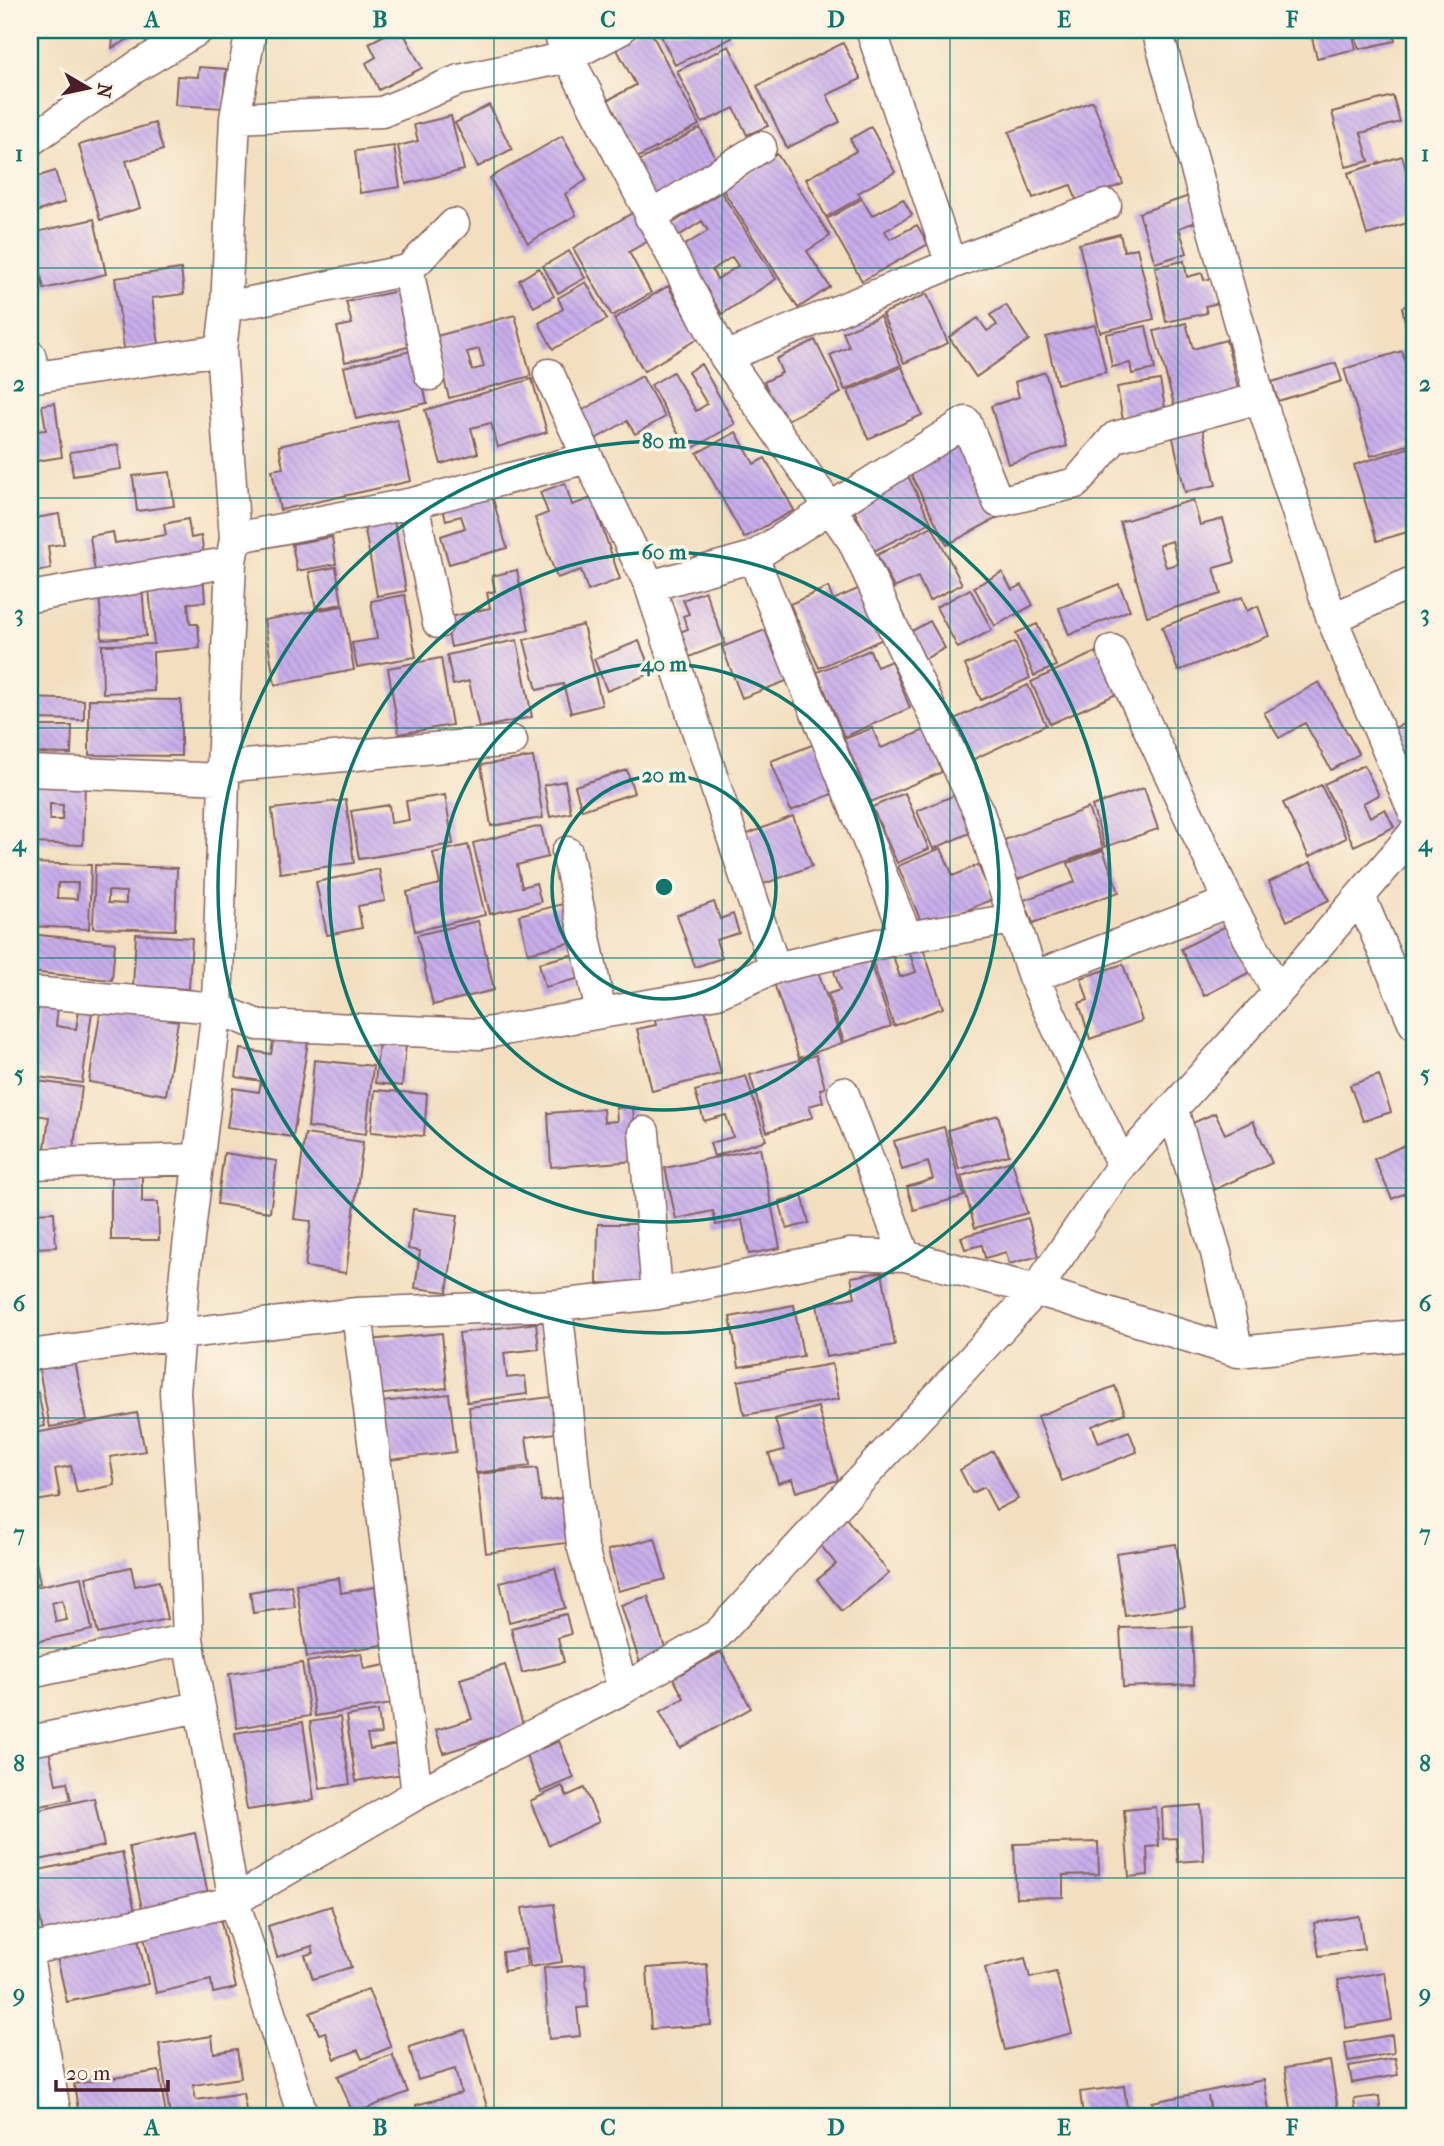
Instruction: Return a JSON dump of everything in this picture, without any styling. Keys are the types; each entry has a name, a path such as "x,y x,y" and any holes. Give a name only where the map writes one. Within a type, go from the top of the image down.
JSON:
{"street":[{"path":"30,141 136,67 198,30"},
{"path":"251,30 235,118 226,307 221,350 233,550 223,773 217,1008 179,1334 175,1392 188,1639 199,1707 234,1901 303,2116"},
{"path":"235,118 382,112 459,80 563,43 620,30"},
{"path":"871,30 951,264"},
{"path":"1157,30 1260,398 1332,619 1414,813"},
{"path":"563,43 650,217 725,357 853,541 979,813 1033,977 1122,1164"},
{"path":"650,217 761,147"},
{"path":"725,357 951,264 1106,205"},
{"path":"226,307 408,270 454,224"},
{"path":"408,270 430,375"},
{"path":"30,355 36,377 221,350"},
{"path":"549,374 650,586 775,968"},
{"path":"650,586 752,557 966,422 998,502 1076,483 1115,437 1260,398"},
{"path":"30,597 233,550 588,458"},
{"path":"413,503 438,623"},
{"path":"752,557 907,937"},
{"path":"1332,619 1414,581"},
{"path":"1112,650 1229,902 1278,992"},
{"path":"30,771 223,773 512,741"},
{"path":"30,1950 234,1901 417,1794 623,1689 718,1634 1036,1290 1122,1164 1278,992 1414,833"},
{"path":"567,852 601,1013"},
{"path":"1360,895 1414,1024"},
{"path":"1033,977 1229,902"},
{"path":"30,992 217,1008 258,1025 480,1034 717,993 775,968 907,937 1013,919"},
{"path":"843,1092 905,1256"},
{"path":"1173,1110 1216,1253 1238,1352"},
{"path":"643,1132 656,1294"},
{"path":"30,1164 199,1159"},
{"path":"30,1355 179,1334 357,1314 557,1305 656,1294 850,1254 905,1256 1036,1290 1238,1352 1414,1335"},
{"path":"557,1305 582,1545 623,1689"},
{"path":"357,1314 417,1794"},
{"path":"30,1673 188,1639"},
{"path":"30,1741 199,1707"},
{"path":"30,1968 56,2116"}],"building":[{"path":"114,30 146,30 112,48"},
{"path":"394,30 402,30 422,68 379,90 366,63 376,57 369,43"},
{"path":"640,30 650,30 699,125 637,158 608,100 636,85 614,44"},
{"path":"658,30 728,30 732,38 675,65"},
{"path":"1310,30 1352,30 1356,49 1317,58"},
{"path":"1354,30 1393,30 1395,41 1359,49"},
{"path":"843,43 861,79 827,95 840,122 787,148 757,86"},
{"path":"729,46 768,126 747,135 734,108 702,123 677,71"},
{"path":"199,67 226,69 223,108 175,105 177,76 198,77"},
{"path":"1393,96 1400,122 1361,133 1369,161 1346,167 1332,112"},
{"path":"1093,101 1123,184 1077,202 1071,185 1033,198 1009,132"},
{"path":"489,105 512,149 478,167 455,123"},
{"path":"451,116 464,170 406,184 398,146 418,141 414,125"},
{"path":"155,123 163,150 126,161 140,208 100,220 79,145"},
{"path":"871,127 895,172 858,193 861,197 826,217 806,179 856,151 850,139"},
{"path":"700,128 719,164 653,199 635,163"},
{"path":"562,136 587,180 565,194 576,215 528,243 490,178"},
{"path":"394,146 400,187 360,193 355,151"},
{"path":"777,154 830,236 807,251 830,287 798,308 723,190"},
{"path":"1402,156 1414,197 1414,221 1367,235 1348,173"},
{"path":"55,171 65,202 30,214 30,179"},
{"path":"721,192 776,279 722,314 680,248 708,231 702,221 677,237 670,225","holes":["732,257 738,266 717,279 712,270"]},
{"path":"1195,194 1204,219 1179,228 1187,253 1155,263 1139,213"},
{"path":"862,199 872,216 903,199 912,215 885,231 890,239 917,225 928,244 862,281 827,219"},
{"path":"634,212 650,240 629,252 651,293 612,316 573,248"},
{"path":"94,219 106,274 44,289 32,233"},
{"path":"1120,234 1124,251 1137,248 1154,319 1100,332 1079,244"},
{"path":"569,251 585,278 558,293 543,266"},
{"path":"1184,261 1187,277 1202,273 1204,280 1214,278 1219,303 1205,306 1207,313 1166,322 1155,267"},
{"path":"539,268 554,296 534,307 519,280"},
{"path":"181,269 184,294 152,298 159,344 124,349 115,278"},
{"path":"586,282 607,319 553,349 539,323 563,309 558,298"},
{"path":"668,286 699,338 644,371 614,319"},
{"path":"403,290 416,345 345,362 337,327 352,324 346,302"},
{"path":"927,294 948,343 904,363 882,314"},
{"path":"1414,304 1414,360 1413,360 1402,307"},
{"path":"1006,305 1029,340 976,377 949,337 978,318 987,331 997,325 990,315"},
{"path":"515,315 531,376 449,398 433,337","holes":["479,349 484,367 472,370 467,352"]},
{"path":"880,316 901,365 845,390 830,355 849,347 843,332"},
{"path":"1186,323 1193,349 1226,340 1239,391 1175,408 1154,331"},
{"path":"1095,325 1106,372 1057,384 1046,337"},
{"path":"1146,326 1155,369 1132,374 1130,363 1112,367 1106,334"},
{"path":"815,340 841,393 783,422 764,382 782,373 776,359"},
{"path":"415,350 427,403 356,419 344,367"},
{"path":"1402,351 1414,391 1414,443 1371,456 1344,369"},
{"path":"1336,363 1342,381 1278,401 1272,382"},
{"path":"701,364 735,424 688,451 651,385 673,372 696,411 707,404 688,372"},
{"path":"902,367 922,415 868,439 848,391"},
{"path":"1045,372 1067,446 1008,464 991,406 1019,397 1015,382"},
{"path":"642,376 665,417 635,434 627,421 592,441 576,414"},
{"path":"532,379 547,432 498,447 491,423 471,428 478,453 441,464 425,410"},
{"path":"1160,380 1166,413 1123,420 1117,387"},
{"path":"55,403 62,457 30,462 30,432 46,430 42,405"},
{"path":"397,419 411,481 280,510 272,470 283,468 279,446"},
{"path":"1201,422 1216,485 1185,492 1171,429"},
{"path":"736,432 754,464 765,458 794,510 744,538 697,453"},
{"path":"958,441 997,518 947,545 907,467"},
{"path":"118,445 121,469 73,476 70,452"},
{"path":"1414,446 1414,530 1377,541 1354,465"},
{"path":"904,468 931,522 874,551 851,504"},
{"path":"170,472 174,506 137,511 133,476"},
{"path":"565,483 572,505 592,498 620,579 588,591 581,570 557,578 535,518 548,513 540,492"},
{"path":"490,489 507,548 449,564 441,536 465,528 461,516 446,520 441,503"},
{"path":"1193,500 1200,525 1223,519 1235,562 1214,568 1221,594 1147,616 1120,522","holes":["1172,541 1178,564 1166,567 1159,545"]},
{"path":"59,514 64,544 48,546 51,569 30,573 30,519"},
{"path":"188,519 191,538 201,536 204,554 95,573 90,536 113,532 115,543 166,535 164,524"},
{"path":"394,520 406,591 377,596 364,525"},
{"path":"932,526 962,584 929,601 918,577 894,588 877,555"},
{"path":"332,537 336,564 297,571 292,544"},
{"path":"336,567 342,604 316,609 309,572"},
{"path":"517,570 529,630 451,647 445,618 490,608 487,593 495,591 492,576"},
{"path":"203,572 205,602 188,603 190,624 198,624 200,648 153,652 154,691 103,693 102,645 154,644 148,577"},
{"path":"1002,572 1012,590 1022,585 1033,605 995,626 974,587"},
{"path":"1119,584 1130,610 1069,635 1059,608"},
{"path":"142,586 146,636 102,639 99,589"},
{"path":"828,587 833,600 860,588 883,639 819,668 790,604"},
{"path":"970,589 992,630 958,648 936,607"},
{"path":"705,591 725,643 684,659 674,634 688,629 683,616 689,614 683,600"},
{"path":"405,595 416,657 357,667 352,643 377,639 371,601"},
{"path":"1242,597 1247,611 1258,606 1269,636 1178,671 1162,627"},
{"path":"343,606 354,670 275,685 264,620"},
{"path":"930,621 945,648 925,659 910,632"},
{"path":"1037,624 1056,666 1034,676 1016,633"},
{"path":"583,625 602,705 571,713 563,684 537,690 524,640"},
{"path":"765,630 775,655 787,650 797,677 742,698 722,647"},
{"path":"517,640 532,717 479,728 469,681 453,685 447,655"},
{"path":"639,641 652,673 607,691 594,659"},
{"path":"1015,642 1030,678 981,700 965,665"},
{"path":"870,650 877,667 891,661 910,708 844,737 817,672"},
{"path":"1100,650 1119,693 1050,724 1031,682"},
{"path":"441,658 452,725 399,734 388,668"},
{"path":"1319,682 1359,754 1331,770 1305,723 1279,738 1264,713"},
{"path":"1028,685 1046,725 968,762 950,721"},
{"path":"30,698 84,700 84,720 30,719"},
{"path":"89,699 181,700 181,756 89,755"},
{"path":"1413,720 1414,724 1414,788 1384,732"},
{"path":"30,726 72,726 71,754 30,753"},
{"path":"872,728 881,748 925,730 942,772 871,802 844,739"},
{"path":"817,743 837,792 791,811 771,761"},
{"path":"533,757 543,818 491,826 481,765"},
{"path":"1364,765 1379,795 1363,803 1370,817 1385,809 1394,827 1354,846 1324,784"},
{"path":"627,770 634,793 582,810 575,786"},
{"path":"33,781 85,784 83,845 31,843","holes":["50,804 63,805 62,820 50,820"]},
{"path":"565,781 571,813 550,817 544,785"},
{"path":"1321,785 1346,838 1309,857 1283,803"},
{"path":"1144,788 1158,829 1105,847 1092,806"},
{"path":"905,793 929,849 897,863 872,807"},
{"path":"957,794 972,832 933,849 917,811"},
{"path":"445,795 453,844 359,859 351,811 389,805 391,823 409,820 406,801"},
{"path":"346,800 354,863 280,873 272,809"},
{"path":"1088,808 1103,848 1016,880 1002,841"},
{"path":"793,816 812,866 764,884 745,835"},
{"path":"541,826 548,857 517,865 522,887 536,883 541,902 490,914 473,843"},
{"path":"468,845 485,915 415,931 407,892 440,884 433,853"},
{"path":"941,848 953,876 978,865 993,899 924,929 898,866"},
{"path":"1103,850 1119,892 1033,923 1024,900 1075,882 1068,863"},
{"path":"1311,862 1329,900 1287,921 1269,882"},
{"path":"30,863 91,865 89,929 30,926","holes":["58,883 78,883 77,899 57,898"]},
{"path":"95,865 177,868 175,930 93,928","holes":["108,891 126,892 126,904 108,903"]},
{"path":"379,869 385,901 358,906 362,928 327,935 316,882"},
{"path":"714,902 720,919 733,914 739,933 716,940 722,958 695,967 677,915"},
{"path":"567,903 576,941 528,953 519,915"},
{"path":"478,921 494,990 433,1005 417,935"},
{"path":"1226,926 1250,972 1204,996 1181,949"},
{"path":"30,934 115,943 112,980 30,972"},
{"path":"136,934 192,938 189,989 133,986"},
{"path":"921,942 943,1008 894,1026 872,960 892,953 900,977 916,972 908,948"},
{"path":"575,954 581,978 545,987 539,963"},
{"path":"869,959 891,1026 844,1042 828,994 840,990 834,971"},
{"path":"1123,964 1142,1021 1090,1039 1079,1003 1088,1000 1081,978"},
{"path":"817,968 842,1043 799,1058 774,983"},
{"path":"703,1000 721,1074 652,1091 637,1029 656,1025 653,1012"},
{"path":"39,1002 58,1005 56,1026 76,1029 79,1010 92,1012 82,1083 30,1076"},
{"path":"101,1008 178,1021 166,1095 89,1082"},
{"path":"275,1030 309,1035 293,1137 227,1127 233,1088 259,1092 261,1081 236,1077 240,1049 271,1054"},
{"path":"379,1041 406,1044 402,1086 375,1083"},
{"path":"816,1055 825,1088 820,1089 823,1102 809,1106 813,1117 767,1132 750,1075"},
{"path":"314,1060 373,1066 366,1134 308,1127"},
{"path":"1379,1075 1391,1112 1363,1121 1350,1085"},
{"path":"746,1076 766,1140 714,1156 710,1143 733,1137 726,1115 704,1121 695,1091"},
{"path":"30,1080 82,1087 73,1152 45,1148 49,1117 30,1114"},
{"path":"375,1090 427,1094 424,1136 371,1132"},
{"path":"633,1107 636,1161 551,1167 548,1113 603,1109 604,1122 617,1121 616,1108"},
{"path":"1215,1113 1225,1134 1253,1121 1272,1163 1214,1190 1186,1126"},
{"path":"998,1115 1009,1155 959,1169 948,1130"},
{"path":"944,1127 964,1196 914,1210 907,1187 933,1179 928,1162 902,1170 894,1141"},
{"path":"305,1134 363,1142 346,1273 305,1267 311,1221 294,1219"},
{"path":"1411,1142 1414,1149 1414,1189 1392,1199 1374,1159"},
{"path":"760,1148 780,1248 749,1254 742,1220 716,1225 713,1211 676,1219 665,1168"},
{"path":"224,1153 277,1161 270,1212 217,1204"},
{"path":"1012,1161 1027,1213 975,1228 961,1176"},
{"path":"111,1173 142,1173 142,1202 158,1202 159,1240 111,1240"},
{"path":"802,1195 809,1223 787,1229 779,1201"},
{"path":"413,1209 458,1215 447,1292 415,1288 420,1251 408,1249"},
{"path":"54,1212 56,1247 30,1248 30,1213"},
{"path":"1028,1218 1039,1256 1009,1264 1006,1252 985,1258 982,1245 965,1249 961,1237"},
{"path":"598,1224 644,1224 644,1284 597,1283"},
{"path":"882,1272 895,1345 826,1357 817,1304 855,1297 851,1277"},
{"path":"794,1305 803,1356 739,1367 730,1317"},
{"path":"536,1323 539,1349 504,1353 507,1378 525,1376 527,1394 467,1402 459,1333"},
{"path":"442,1333 447,1388 374,1395 369,1340"},
{"path":"73,1352 87,1420 50,1427 37,1359"},
{"path":"832,1364 839,1399 744,1415 738,1381"},
{"path":"1115,1386 1125,1413 1092,1426 1099,1443 1129,1431 1137,1452 1062,1481 1038,1416"},
{"path":"38,1392 45,1426 30,1429 30,1394"},
{"path":"449,1394 456,1452 381,1461 374,1403"},
{"path":"559,1396 563,1432 526,1437 530,1466 476,1473 469,1407"},
{"path":"818,1407 838,1480 796,1492 792,1479 778,1483 769,1454 784,1450 775,1419"},
{"path":"137,1413 145,1451 110,1457 115,1485 77,1493 71,1466 55,1469 60,1497 30,1502 30,1434"},
{"path":"993,1451 1018,1499 996,1510 984,1487 972,1493 960,1470"},
{"path":"537,1468 541,1501 568,1497 574,1542 486,1553 477,1474"},
{"path":"846,1518 889,1573 842,1611 817,1580 836,1564 817,1541"},
{"path":"655,1538 666,1579 618,1591 608,1550"},
{"path":"1176,1544 1185,1607 1125,1616 1116,1553"},
{"path":"36,1563 40,1583 30,1586 30,1564"},
{"path":"131,1567 135,1586 159,1581 167,1619 98,1634 86,1577"},
{"path":"555,1568 565,1608 509,1622 500,1582"},
{"path":"82,1577 92,1630 30,1643 30,1588","holes":["62,1600 67,1620 56,1622 52,1603"]},
{"path":"339,1578 341,1593 375,1587 383,1645 307,1657 296,1584"},
{"path":"291,1585 295,1607 253,1613 250,1592"},
{"path":"648,1596 667,1654 640,1663 621,1605"},
{"path":"566,1614 571,1634 558,1638 564,1662 522,1673 511,1628"},
{"path":"1192,1626 1194,1684 1123,1687 1120,1628"},
{"path":"721,1652 751,1708 680,1748 660,1712 684,1698 673,1678"},
{"path":"361,1653 364,1669 386,1665 392,1704 315,1716 307,1662"},
{"path":"302,1663 310,1716 237,1728 229,1674"},
{"path":"505,1665 524,1728 444,1753 436,1730 472,1719 460,1679"},
{"path":"378,1711 381,1734 367,1735 370,1749 398,1744 403,1774 356,1781 346,1716"},
{"path":"340,1717 350,1784 320,1789 310,1722"},
{"path":"303,1722 314,1800 247,1810 235,1733"},
{"path":"559,1741 574,1778 541,1792 526,1755"},
{"path":"49,1750 56,1784 67,1782 71,1800 30,1808 30,1754"},
{"path":"562,1786 567,1796 584,1788 599,1822 549,1845 530,1801"},
{"path":"94,1798 104,1846 30,1862 30,1812"},
{"path":"1201,1805 1204,1860 1178,1862 1176,1838 1163,1839 1162,1808"},
{"path":"1156,1807 1159,1846 1147,1847 1148,1875 1129,1877 1124,1810"},
{"path":"195,1833 209,1899 143,1913 129,1847"},
{"path":"1098,1842 1099,1874 1063,1875 1063,1897 1016,1898 1014,1844"},
{"path":"122,1852 136,1916 44,1936 30,1872"},
{"path":"554,1904 562,1962 530,1967 522,1908"},
{"path":"331,1906 351,1967 313,1979 305,1955 314,1953 312,1946 277,1957 268,1926"},
{"path":"218,1909 236,1988 213,1993 211,1980 156,1993 142,1927"},
{"path":"1359,1916 1364,1949 1319,1956 1314,1923"},
{"path":"136,1930 148,1984 67,2002 55,1948"},
{"path":"525,1949 527,1967 504,1971 502,1952"},
{"path":"1025,1958 1030,1978 1056,1972 1072,2033 1005,2050 985,1968"},
{"path":"707,1964 711,2025 651,2029 647,1968"},
{"path":"585,1965 588,2007 577,2008 580,2036 549,2039 544,1968"},
{"path":"1385,1972 1392,2020 1346,2028 1338,1980"},
{"path":"368,1989 391,2047 362,2059 358,2050 335,2059 325,2032 319,2034 310,2013"},
{"path":"465,2030 489,2114 419,2116 416,2105 461,2093 455,2069 418,2080 409,2047"},
{"path":"1392,2035 1394,2053 1348,2061 1345,2043"},
{"path":"212,2036 214,2053 237,2049 241,2078 193,2085 196,2100 243,2093 247,2116 170,2116 159,2044"},
{"path":"392,2054 408,2092 353,2114 338,2076"},
{"path":"1395,2058 1398,2075 1352,2083 1349,2066"},
{"path":"1330,2061 1339,2116 1292,2116 1285,2068"},
{"path":"159,2071 166,2116 79,2116 74,2084"},
{"path":"1264,2080 1270,2116 1212,2116 1208,2096 1211,2116 1155,2116 1152,2102"},
{"path":"1124,2086 1128,2116 1083,2116 1080,2092"},
{"path":"1379,2096 1381,2116 1356,2116 1354,2099"}]}
